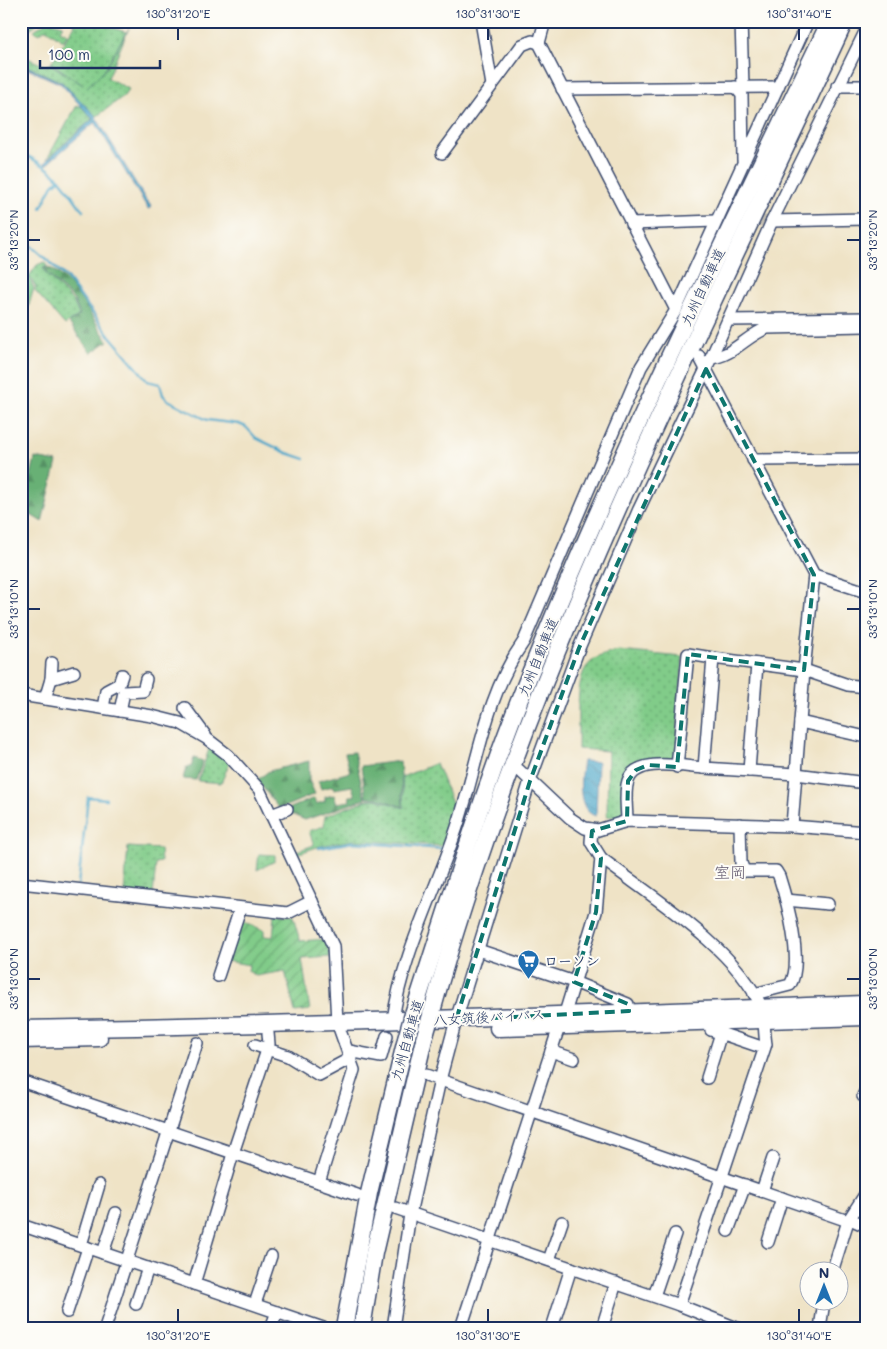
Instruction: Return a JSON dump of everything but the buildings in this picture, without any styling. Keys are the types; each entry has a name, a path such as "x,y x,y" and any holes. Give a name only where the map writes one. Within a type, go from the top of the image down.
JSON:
{"highway":[{"name":"九州自動車道","path":"344,1324 369,1193 406,1039 451,892 497,760 581,551 687,320 830,21"},
{"name":"九州自動車道","path":"362,1328 374,1253 424,1039 476,864 509,772 574,609 622,496 846,21"},
{"name":"八女筑後バイパス","path":"562,1020 629,1012 866,1004"},
{"name":"八女筑後バイパス","path":"21,1029 339,1027 455,1024 562,1020 760,1008 866,1017"},
{"name":"八女筑後バイパス","path":"21,1040 268,1033 393,1020 455,1024"},
{"path":"368,1328 375,1267 374,1253"}],"street":[{"path":"480,21 492,85"},
{"path":"545,21 539,42 676,310"},
{"path":"741,21 739,87 742,95 743,165"},
{"path":"393,1020 396,998 410,949 456,832 485,741 497,690 510,660 524,641 641,367 676,310 715,221 743,165 808,21"},
{"path":"393,1328 410,1214 440,1080 455,1024 530,780 579,648 705,361 728,320 772,221 866,30"},
{"path":"442,153 488,94 492,85 522,45 532,41 539,42"},
{"path":"837,86 866,86"},
{"path":"562,90 778,87"},
{"path":"772,221 866,220"},
{"path":"631,224 715,221"},
{"path":"728,320 866,318"},
{"path":"705,361 721,357 757,332 767,328 866,326"},
{"path":"705,361 814,575 804,670 792,826"},
{"path":"754,460 866,459"},
{"path":"814,575 866,592"},
{"path":"677,767 688,654 804,670 848,685 866,688"},
{"path":"704,768 714,658"},
{"path":"45,699 52,679 52,663"},
{"path":"749,771 758,664"},
{"path":"52,679 74,672"},
{"path":"103,708 106,691 119,684 122,675"},
{"path":"120,711 124,692 143,692 146,680"},
{"path":"21,695 180,723 206,738 228,755 259,789 332,946 339,1027 354,1070 319,1182"},
{"path":"185,708 206,738"},
{"path":"800,722 866,737"},
{"path":"627,821 628,781 636,770 648,765 796,774 866,783"},
{"path":"519,770 577,824 592,829 607,828 627,821 792,826 866,832"},
{"path":"271,815 287,809"},
{"path":"740,824 741,863 745,871 776,871 786,900 793,932 795,977 790,985 760,1008"},
{"path":"592,829 591,842 602,858 717,947 760,1008 764,1048 679,1305"},
{"path":"461,1328 596,912 602,858"},
{"path":"21,883 288,913 312,901"},
{"path":"786,900 828,904"},
{"path":"218,976 240,909"},
{"path":"478,950 574,982 628,1004 629,1012"},
{"path":"707,1078 716,1030 764,1048"},
{"path":"194,1284 267,1050 268,1033"},
{"path":"255,1046 288,1056 318,1075 350,1054 383,1058 387,1036"},
{"path":"105,1328 197,1043"},
{"path":"551,1051 574,1059"},
{"path":"426,1075 866,1226"},
{"path":"21,1080 357,1196"},
{"path":"762,1191 773,1158"},
{"path":"67,1312 99,1185"},
{"path":"728,1232 744,1185"},
{"path":"835,1262 849,1220 866,1193"},
{"path":"768,1242 782,1198"},
{"path":"395,1208 654,1296 737,1328"},
{"path":"104,1253 116,1213"},
{"path":"549,1260 562,1222"},
{"path":"21,1225 323,1328"},
{"path":"654,1296 675,1234"},
{"path":"255,1304 271,1256"},
{"path":"136,1304 148,1268"},
{"path":"552,1328 571,1268"},
{"path":"602,1328 616,1283"},
{"path":"271,1328 277,1312"},
{"path":"820,1328 822,1312"}],"highlighted area":[{"path":"706,369 814,575 804,670 688,654 677,767 648,765 636,770 628,781 627,821 592,831 591,842 601,858 596,912 574,982 628,1004 629,1011 456,1020 530,781 579,648"}],"green space":[{"path":"21,21 41,21 21,35"},
{"path":"48,21 63,25 60,30 68,34 63,41 46,29 38,34 34,30"},
{"path":"72,21 100,21 110,27 126,32 105,69 86,88 106,69 129,28 108,78 129,89 124,96 96,117 62,82 21,63 21,55 45,66 50,64 83,85 51,63 75,25"},
{"path":"77,105 82,107 92,119 47,159"},
{"path":"44,262 47,266 43,268 46,274 73,301 79,315 65,325 35,291 36,287 29,276 37,265"},
{"path":"48,267 74,290 108,341 91,353 69,323 80,315 74,300 46,273 44,268"},
{"path":"21,273 28,276 34,288 26,315 21,314"},
{"path":"35,458 57,462 42,522 23,510"},
{"path":"619,651 683,657 675,764 635,765 622,816 619,818 607,816 608,751 578,749 578,717 581,681 588,665 598,657"},
{"path":"210,746 230,762 221,783 198,781"},
{"path":"354,752 365,799 305,820 291,814 280,817 279,813 314,798 316,804 325,801 325,797 334,795 337,803 350,801 349,796 355,796 352,786 334,789 333,786 321,789 318,781 350,772 345,753"},
{"path":"194,758 203,761 196,780 183,779 186,767 191,767"},
{"path":"309,761 309,780 315,794 279,809 257,780 269,771"},
{"path":"400,761 403,807 377,798 366,798 361,766"},
{"path":"436,763 452,803 456,798 461,801 445,846 353,840 320,846 294,855 294,852 314,845 309,831 324,826 325,816 367,800 376,799 404,808 402,777"},
{"path":"128,847 160,849 161,862 156,863 153,896 124,892"},
{"path":"259,854 275,855 275,861 257,870"},
{"path":"275,915 293,917 300,941 326,939 330,957 302,959 310,1010 295,1012 285,971 256,976 248,971 249,965 226,961 241,921 264,930 264,936 273,937"}],"water":[{"path":"21,64 62,83 94,114 152,207 148,209 95,122 46,165 44,163 93,119 61,84 21,66"},
{"path":"583,761 598,762 596,816 585,808 582,801 581,776"}],"waterway":[{"path":"21,153 51,171 69,191 83,211"},
{"path":"41,208 53,185 60,179"},
{"path":"21,237 66,277 109,335 148,381 160,384 163,395 168,400 207,420 239,424 246,427 256,438 287,453 305,459"},
{"path":"78,885 88,797 106,799"},
{"path":"319,848 353,842 445,849"}],"tunnel":[{"path":"744,221 772,221"}],"place":[{"name":"ローソン","path":"528,980"}],"district":[{"name":"室岡","path":"730,872"}]}
